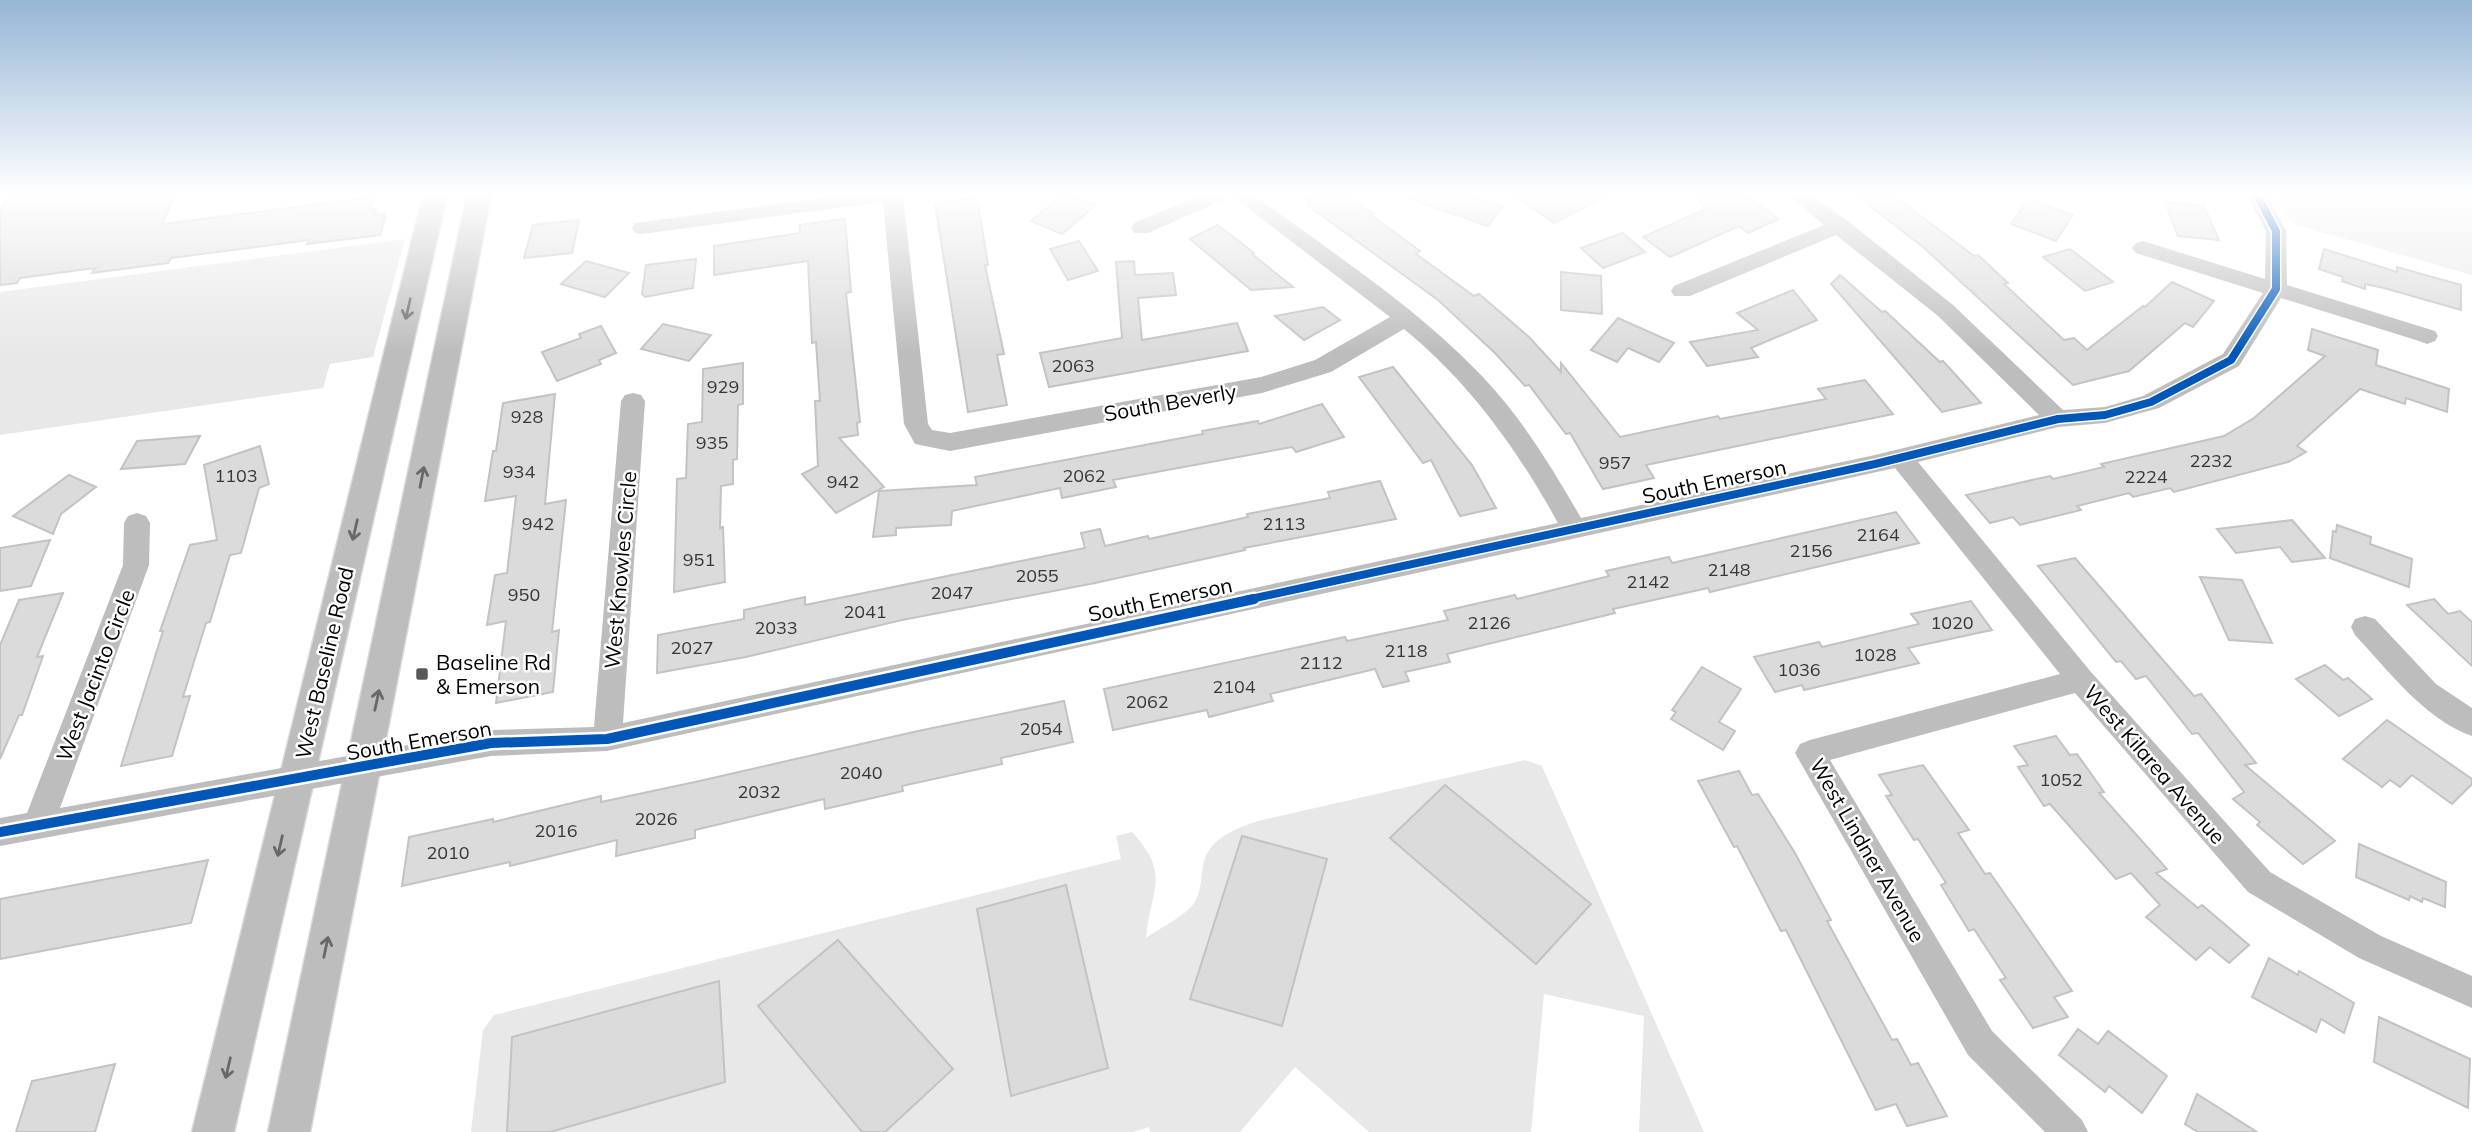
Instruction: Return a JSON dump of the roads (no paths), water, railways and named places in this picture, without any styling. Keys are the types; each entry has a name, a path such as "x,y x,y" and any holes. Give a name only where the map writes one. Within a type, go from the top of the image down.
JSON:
{"main road":[{"name":"West Baseline Road","path":"213,1132 422,248"},
{"path":"289,1132 468,248"}],"street":[{"name":"South Beverly","path":"897,248 916,424 924,438 950,442 1262,385 1324,366 1404,319"},
{"path":"1310,248 1404,319 1469,377 1529,451 1574,529"},
{"path":"1682,291 1788,248"},
{"path":"1868,248 1945,310 2058,419"},
{"path":"2143,248 2427,336"},
{"path":"2276,248 2276,289"},
{"name":"South Emerson","path":"0,832 491,743 607,739 1902,458 2058,419 2105,415 2151,402 2231,360 2276,289"},
{"name":"West Knowles Circle","path":"607,739 633,401"},
{"name":"West Kilarea Avenue","path":"1902,458 2081,680 2259,882 2370,947 2472,992"},
{"name":"West Jacinto Circle","path":"38,825 136,565 137,523"},
{"path":"2365,627 2426,692 2472,724"},
{"name":"West Lindner Avenue","path":"2070,1132 1980,1043 1810,753 2081,680"}],"place":[{"name":"Baseline Rd & Emerson","path":"422,674"}]}
